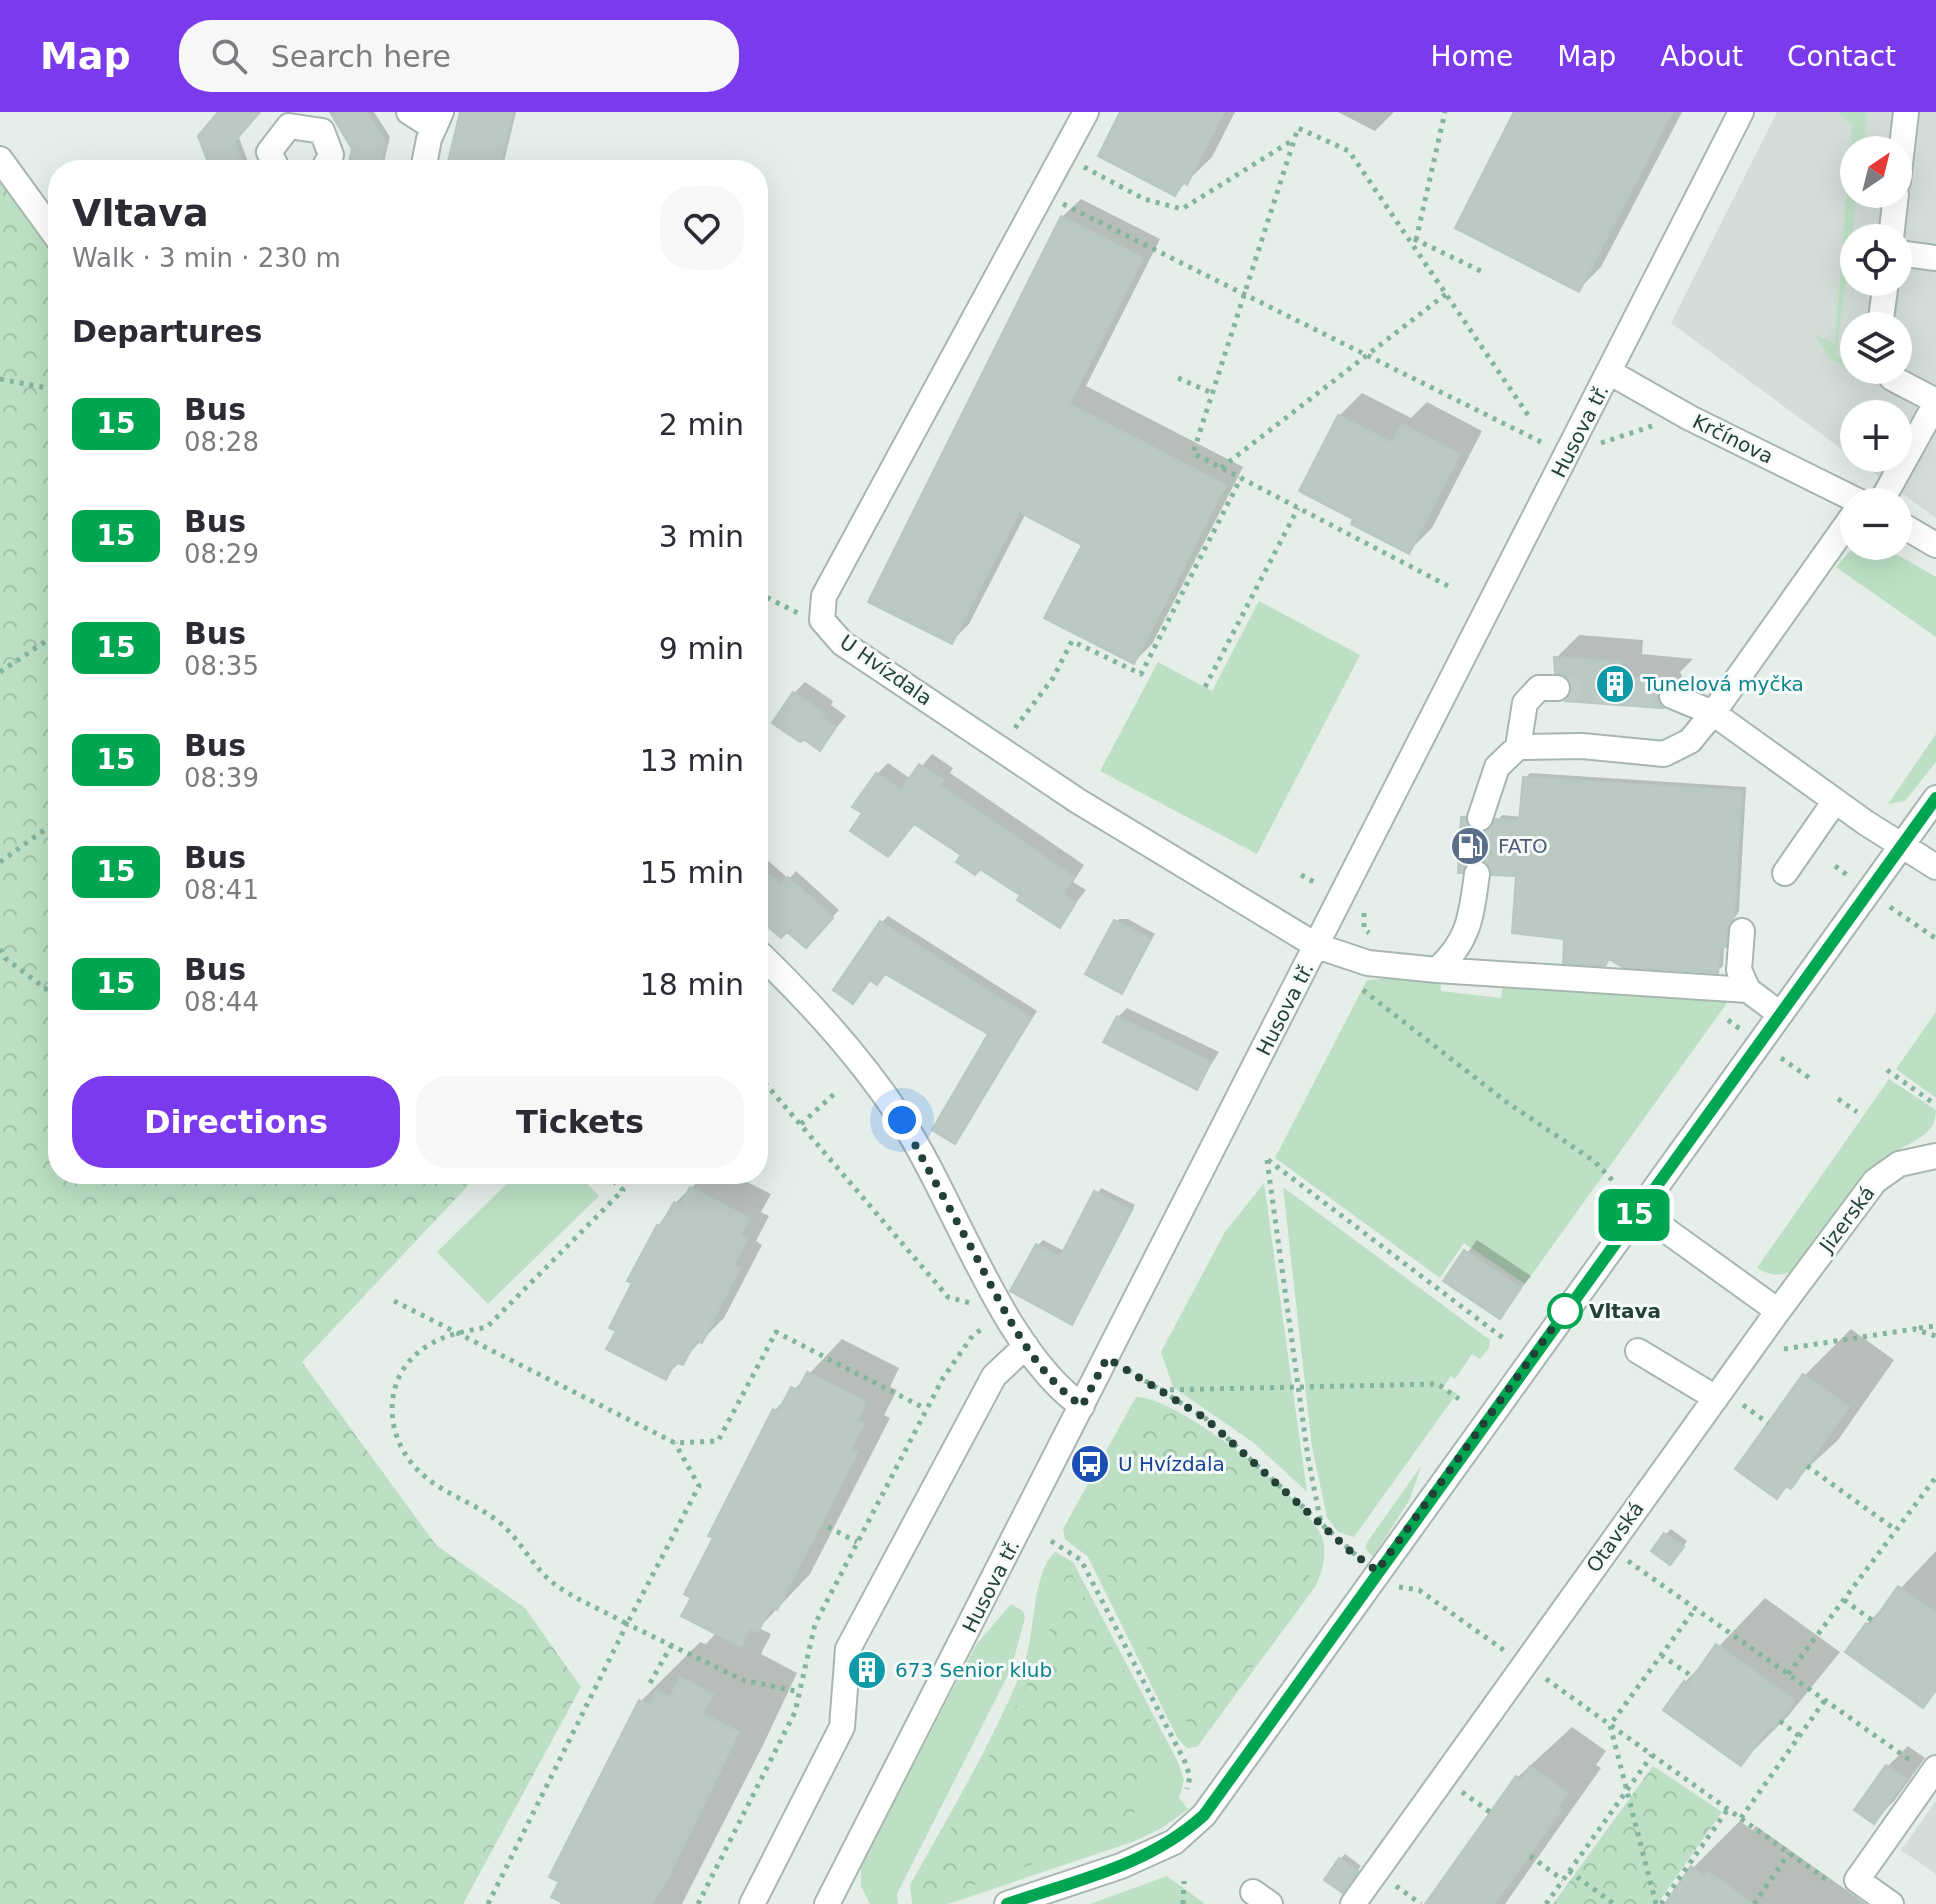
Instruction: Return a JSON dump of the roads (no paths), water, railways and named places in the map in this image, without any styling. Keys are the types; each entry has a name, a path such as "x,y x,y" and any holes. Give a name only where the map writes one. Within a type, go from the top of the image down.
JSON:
{"street":[{"path":"409,112 438,120 426,160"},
{"name":"U Hvízdala","path":"1086,112 824,596 822,620 842,643 1105,818 1317,946 1368,963 1748,990"},
{"name":"Husova tř.","path":"827,1904 1741,112"},
{"path":"1903,136 1906,112"},
{"path":"273,160 269,152 289,126 322,131 331,155 328,160"},
{"path":"0,159 48,225"},
{"path":"1912,255 1936,258"},
{"name":"Krčínova","path":"1609,372 1690,418 1840,492"},
{"path":"1889,488 1936,402 1903,384"},
{"path":"1912,531 1936,545"},
{"path":"1518,747 1582,746 1664,754 1690,741 1840,534"},
{"path":"1480,818 1497,767 1518,747 1525,703 1539,688 1557,688"},
{"path":"1672,696 1713,713 1835,801 1936,867"},
{"path":"1007,1904 1121,1866 1174,1842 1194,1824 1232,1777 1377,1571 1936,798"},
{"path":"1785,873 1835,801"},
{"path":"1437,970 1452,957 1467,933 1477,874"},
{"path":"1742,931 1739,970 1748,990 1780,1014"},
{"path":"768,963 847,1047 902,1120 997,1320 1026,1346 1064,1393 1082,1406"},
{"name":"Jizerská","path":"1778,1311 1875,1181 1899,1164 1936,1156"},
{"path":"1638,1210 1778,1311"},
{"name":"Otavská","path":"1353,1904 1608,1547 1727,1400 1778,1311"},
{"path":"752,1904 842,1727 848,1649 994,1376 1026,1346"},
{"path":"1638,1351 1727,1400"},
{"path":"1891,1904 1857,1880 1934,1772"}],"tunnel":[{"path":"1557,688 1672,696"},
{"path":"1477,874 1480,818"}],"place":[{"name":"Tunelová myčka","path":"1615,684"},
{"name":"FATO","path":"1470,846"},
{"name":"Vltava","path":"1565,1311"},
{"name":"U Hvízdala","path":"1090,1464"},
{"name":"673 Senior klub","path":"867,1670"}]}
